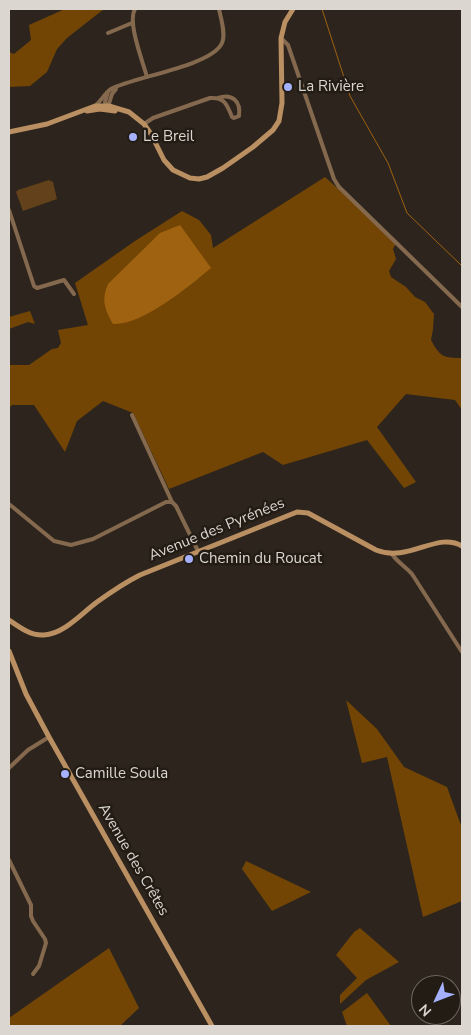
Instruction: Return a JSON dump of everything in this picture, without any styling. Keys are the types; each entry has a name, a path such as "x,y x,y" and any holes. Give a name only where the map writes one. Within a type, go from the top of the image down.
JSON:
{"street":[{"path":"134,9 132,23 147,78"},
{"path":"9,132 47,124 80,112 95,106 110,90 191,63 217,50 222,44 223,37 218,9"},
{"path":"95,106 129,112 144,124 164,160 173,170 190,178 200,179 207,177 223,168 268,134 279,121 282,103 281,38 285,22 293,9"},
{"path":"108,33 132,23"},
{"path":"281,38 288,45 334,179 339,187 462,306"},
{"path":"107,107 117,87"},
{"path":"107,107 108,92"},
{"path":"144,124 153,118 224,95 236,99 238,116 232,117 229,106 218,98"},
{"path":"80,112 107,107"},
{"path":"9,210 34,286 37,288 64,280 74,294"},
{"path":"132,415 172,502 176,506 198,551"},
{"path":"9,504 54,541 71,545 87,542 166,502 172,502"},
{"name":"Avenue des Pyrénées","path":"9,619 18,626 37,635 54,633 129,580 282,517 301,512 308,513 376,550 392,554 411,552 445,541 454,542 462,546"},
{"path":"392,554 412,574 462,652"},
{"name":"Avenue des Crêtes","path":"9,651 26,694 49,737 212,1026"},
{"path":"9,768 28,750 49,737"},
{"path":"9,860 31,905 33,921 45,939 39,966 33,974"}],"shaded area":[{"path":"65,9 104,9 67,38 57,49 47,72 30,86 9,87 9,52 14,54 31,40 29,25"},
{"path":"325,177 397,241 393,249 396,259 389,271 391,277 406,287 415,297 425,302 434,314 431,340 437,350 447,357 462,358 462,410 455,400 406,394 377,427 416,482 404,488 367,440 283,465 263,452 169,489 133,413 103,401 77,421 65,452 34,405 12,405 9,408 9,365 29,365 52,349 58,348 61,343 58,330 88,325 75,283 182,211 199,220 211,235 213,248"},
{"path":"49,180 53,182 57,199 23,211 16,192"},
{"path":"180,225 211,268 165,304 151,312 125,323 113,324 104,300 108,284 160,233"},
{"path":"30,311 35,324 28,322 9,329 9,317"},
{"path":"346,700 377,729 404,767 447,787 462,828 462,901 423,917 387,757 362,763"},
{"path":"246,861 311,892 272,911 242,869"},
{"path":"360,928 399,962 366,980 340,1004 340,995 357,978 336,955 354,932"},
{"path":"109,948 139,1008 120,1026 9,1026 9,1018"},
{"path":"367,993 391,1026 347,1026 342,1012"}],"waterway":[{"path":"322,9 350,96 388,163 407,213 462,266"}],"place":[{"name":"La Rivière","path":"288,87"},
{"name":"Le Breil","path":"133,137"},
{"name":"Chemin du Roucat","path":"189,559"},
{"name":"Camille Soula","path":"65,774"}]}
